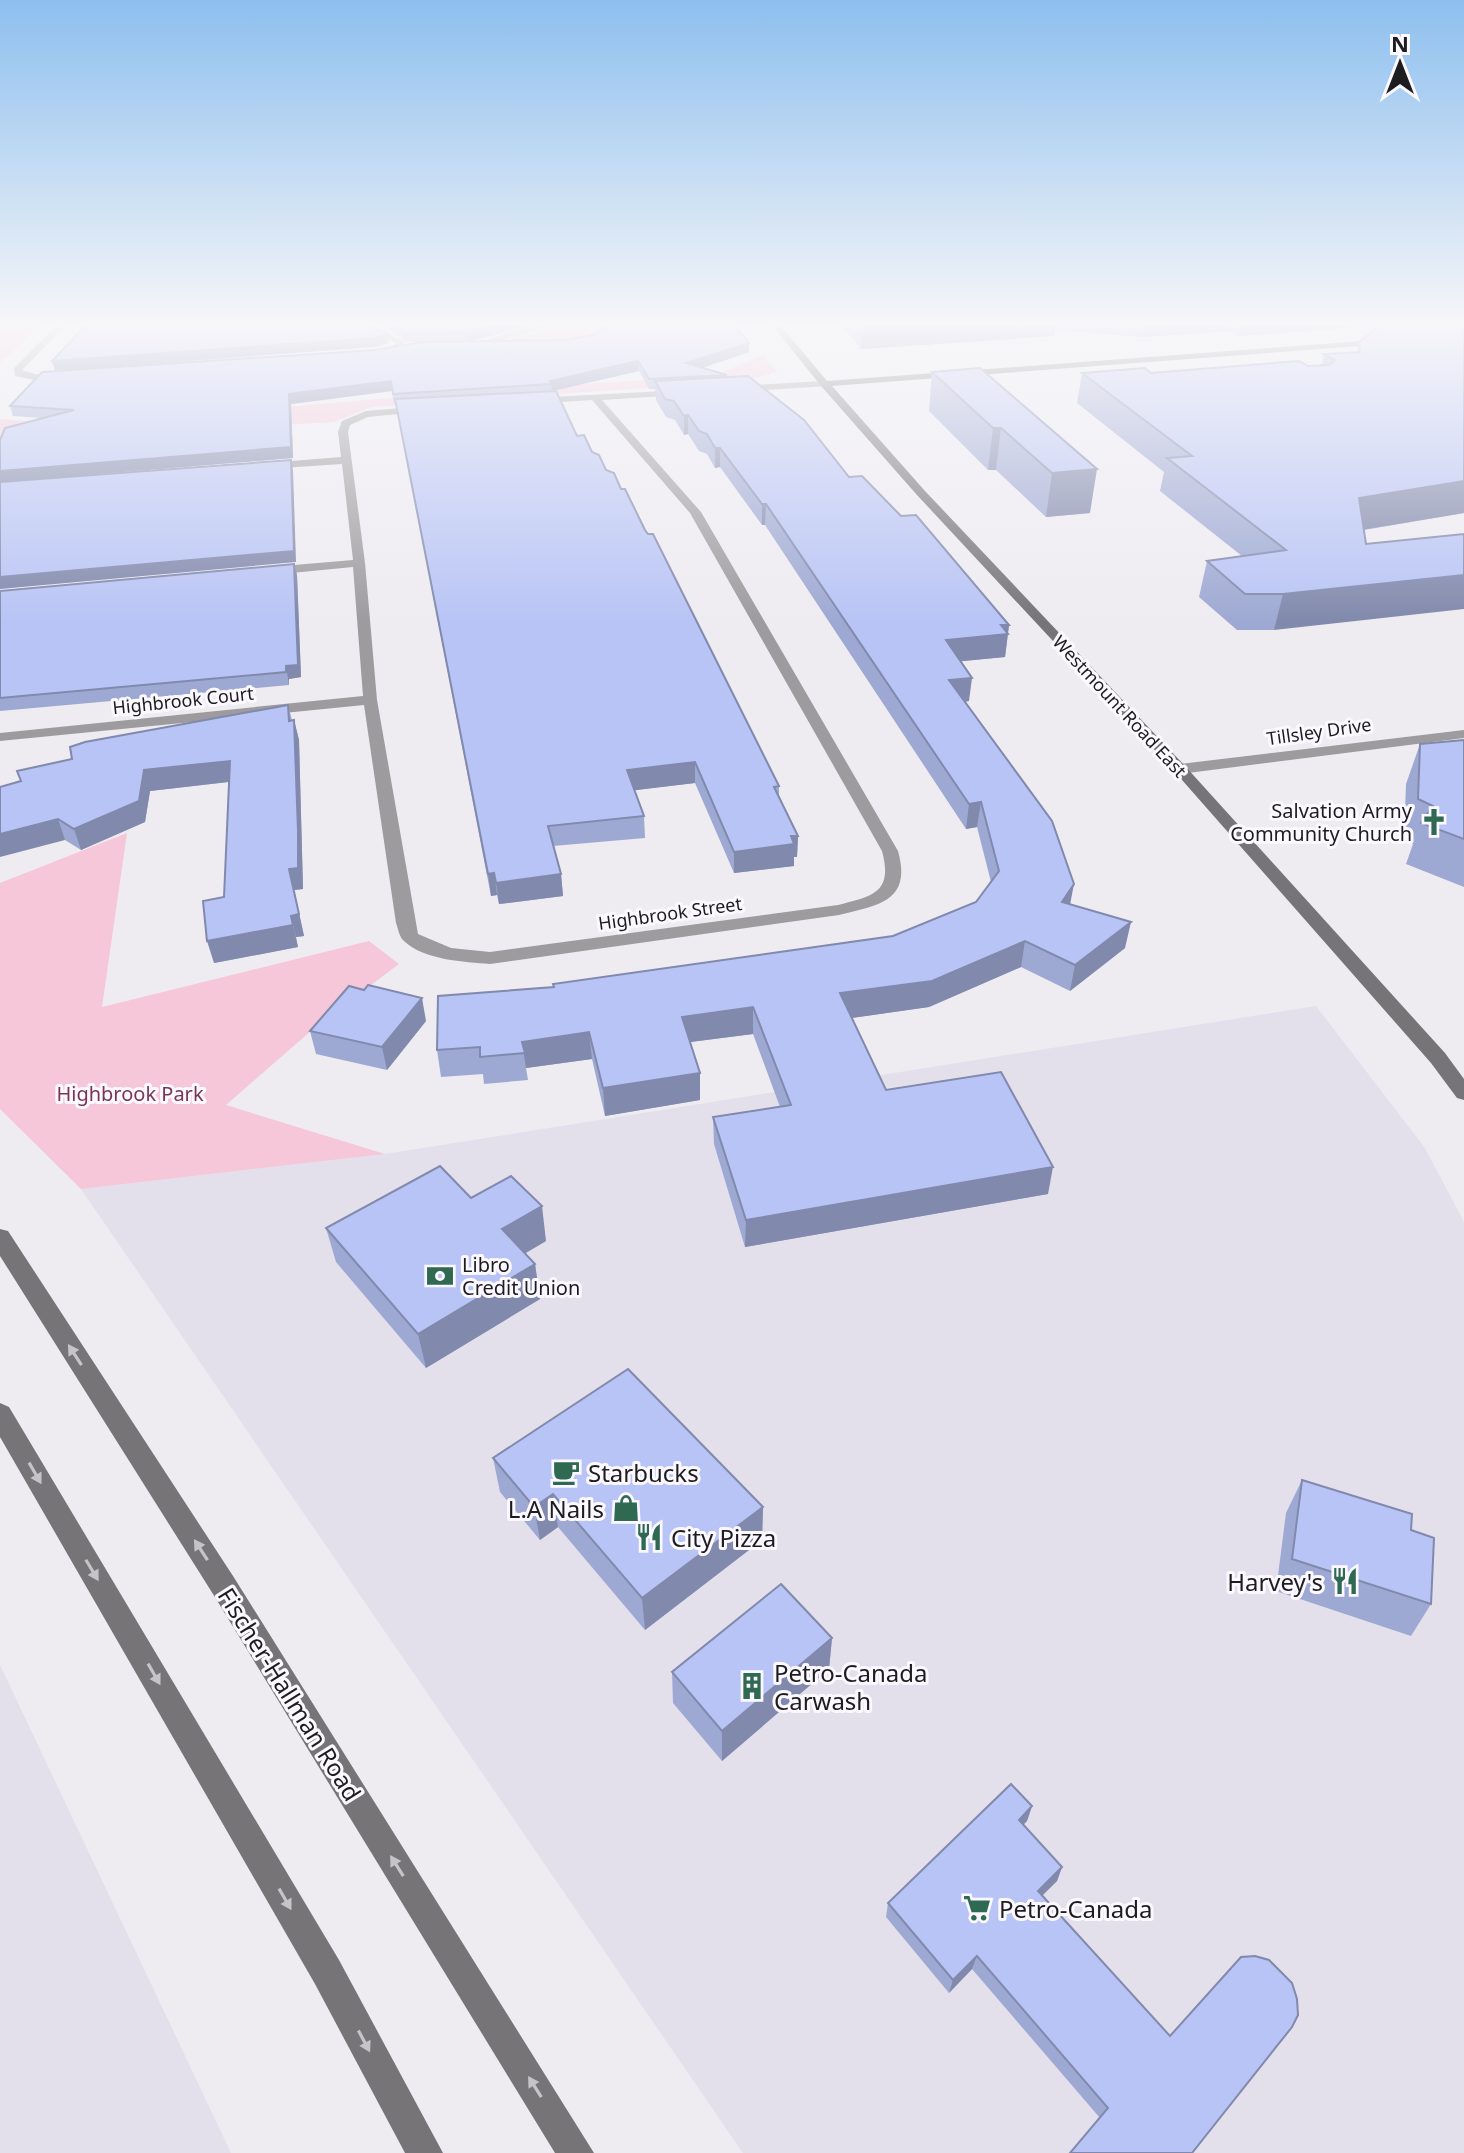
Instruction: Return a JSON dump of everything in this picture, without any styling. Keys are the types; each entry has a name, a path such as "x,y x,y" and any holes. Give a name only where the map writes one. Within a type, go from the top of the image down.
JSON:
{"main road":[{"name":"Westmount Road East","path":"857,421 961,538 1180,769 1438,1058 1464,1093"},
{"name":"Fischer-Hallman Road","path":"0,1237 223,1585 576,2153"},
{"path":"0,1414 327,1972 425,2153"}],"street":[{"name":"Highbrook Street","path":"349,421 343,432 359,563 370,700 405,923 410,937 429,948 457,956 490,958 824,912 865,903 885,894 895,884 898,871 890,851 695,512 615,421"},
{"path":"249,468 346,460"},
{"path":"254,573 359,563"},
{"name":"Highbrook Court","path":"0,737 370,700"},
{"name":"Tillsley Drive","path":"1180,769 1464,734"}],"shaded area":[{"path":"1316,1006 1425,1148 1464,1222 1464,2153 743,2153 81,1189 385,1154"},
{"path":"0,1665 231,2153 0,2153"}],"green space":[{"path":"0,421 67,425 110,421 335,421 0,443"},
{"name":"Highbrook Park","path":"127,833 102,1007 369,941 399,964 319,1024 226,1105 385,1154 81,1189 0,1109 0,883"}],"building":[{"path":"30,421 290,421 291,447 0,471 0,440 5,428"},
{"path":"399,421 570,421 577,436 584,435 592,452 599,455 606,470 614,473 621,489 625,489 645,530 653,534 779,786 774,787 798,836 791,836 794,844 734,852 695,762 627,770 644,816 548,826 561,874 496,883 494,873 488,874"},
{"path":"692,421 805,421 849,477 862,476 901,516 916,515 1009,625 1001,625 1008,634 946,640 972,678 949,680 1052,821 1074,884 1062,902 1131,922 1075,965 1025,941 932,981 840,993 886,1090 1001,1072 1053,1167 746,1220 713,1117 791,1105 753,1007 682,1017 700,1073 603,1088 589,1032 522,1042 525,1053 480,1057 480,1047 437,1050 438,996 554,987 553,984 893,936 976,902 999,871 981,802 969,804 766,504 762,504 720,448 715,448 707,434 699,431"},
{"path":"986,421 1042,421 1097,469 1052,473 1001,428 993,428"},
{"path":"1146,421 1464,421 1464,481 1359,498 1366,544 1464,534 1464,575 1283,594 1245,594 1207,561 1286,550 1167,458 1192,456"},
{"path":"291,460 294,551 0,577 0,482"},
{"path":"294,564 298,665 286,666 286,672 0,698 0,591"},
{"path":"288,705 289,721 294,720 298,831 298,868 289,869 299,914 291,916 293,925 207,941 203,901 224,897 230,761 144,770 139,801 74,829 58,819 0,834 0,787 21,781 17,771 72,759 70,747"},
{"path":"1464,740 1464,839 1421,823 1433,806 1418,799 1420,744"},
{"path":"368,985 422,998 382,1047 310,1031 349,986 364,990"},
{"path":"440,1166 471,1198 511,1176 542,1206 502,1229 535,1264 418,1334 326,1228"},
{"path":"628,1369 763,1507 642,1598 553,1494 534,1507 493,1458"},
{"path":"1302,1480 1412,1514 1411,1530 1434,1538 1431,1604 1292,1559"},
{"path":"781,1584 832,1638 722,1731 672,1672"},
{"path":"1011,1784 1032,1806 1019,1820 1062,1867 1038,1891 1170,2036 1241,1957 1255,1956 1269,1960 1292,1983 1298,2015 1292,2027 1192,2153 1070,2153 1108,2108 977,1956 953,1980 888,1903"}],"place":[{"name":"Salvation Army Community Church","path":"1434,822"},
{"name":"Libro Credit Union","path":"440,1276"},
{"name":"Starbucks","path":"566,1472"},
{"name":"L.A Nails","path":"626,1508"},
{"name":"City Pizza","path":"649,1537"},
{"name":"Harvey's","path":"1345,1581"},
{"name":"Petro-Canada Carwash","path":"752,1686"},
{"name":"Petro-Canada","path":"977,1908"}]}
